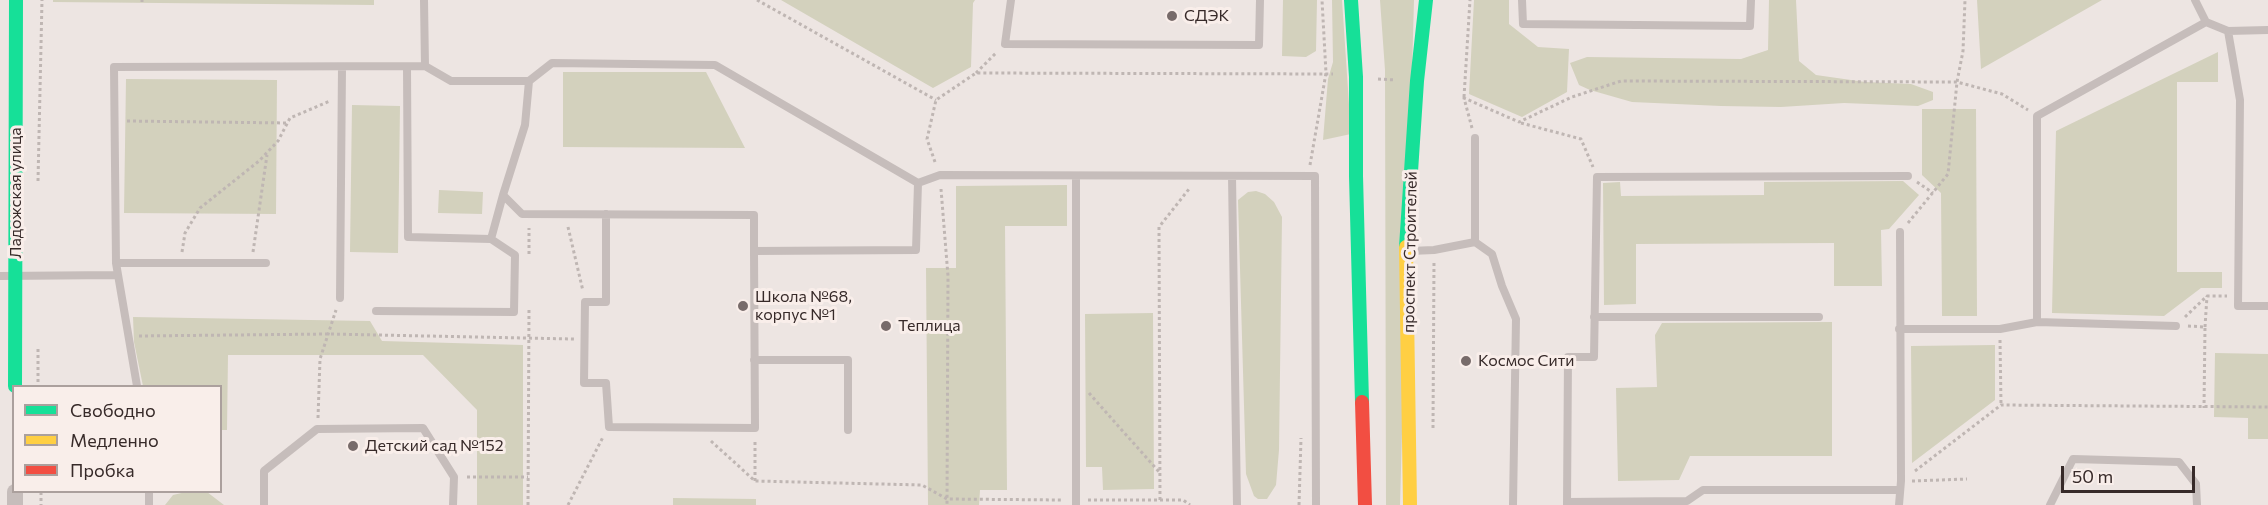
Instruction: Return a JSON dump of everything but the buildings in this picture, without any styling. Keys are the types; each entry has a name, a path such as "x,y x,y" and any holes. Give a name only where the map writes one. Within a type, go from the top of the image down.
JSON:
{"main road":[{"name":"Ладожская улица","path":"15,385 16,274 12,242 12,75 16,0"},
{"path":"1351,0 1356,77 1356,176 1365,505"},
{"name":"проспект Строителей","path":"1410,505 1406,252 1417,81 1426,0"}],"lane":[{"path":"424,0 424,66"},
{"path":"1011,0 1005,44 1259,45 1260,0"},
{"path":"1522,0 1523,24 1750,26 1751,0"},
{"path":"2195,0 2206,22 2228,31 2268,30"},
{"path":"2037,322 2037,116 2206,22"},
{"path":"2228,31 2240,100 2238,306 2268,306"},
{"path":"137,385 116,263 114,67 424,66 451,81 530,81 552,63 715,65 918,183"},
{"path":"340,298 342,67"},
{"path":"376,311 514,312 515,255 491,239 408,237 407,67"},
{"path":"491,239 525,125 530,81"},
{"path":"1475,138 1475,242"},
{"path":"918,183 940,175 1315,176 1316,505"},
{"path":"1232,176 1236,505"},
{"path":"1900,485 1703,490 1687,501 1567,503 1568,357 1594,357 1597,177 1908,176"},
{"path":"1076,177 1076,502"},
{"path":"754,251 916,250 918,183"},
{"path":"503,195 522,214 606,214 754,215 755,428 609,427 606,383 584,383 585,302 606,302 606,214"},
{"path":"1899,505 1900,232"},
{"path":"1406,252 1434,250 1475,242 1492,254 1516,319 1513,505"},
{"path":"116,263 266,263"},
{"path":"0,276 16,274 117,275"},
{"path":"1594,317 1819,317"},
{"path":"1899,329 2000,329 2037,322 2176,326"},
{"path":"754,360 848,360 849,430"},
{"path":"264,505 264,471 317,429 423,429 454,477 453,505"},
{"path":"2050,505 2073,459 2179,462 2196,484 2197,505"}],"path":[{"path":"38,191 42,0"},
{"path":"757,0 936,100"},
{"path":"1470,0 1464,98 1475,138"},
{"path":"1900,232 1948,174 1957,82 1963,51 1965,0"},
{"path":"976,73 1005,44"},
{"path":"1519,122 1572,97 1622,81 1957,82 2002,94 2037,116"},
{"path":"181,263 185,233 200,208 267,153 278,141 290,118 342,96"},
{"path":"1464,98 1519,122 1581,139 1597,177"},
{"path":"115,121 287,123"},
{"path":"251,263 267,153"},
{"path":"1160,500 1159,227 1199,176"},
{"path":"1908,176 1933,193"},
{"path":"529,214 529,259"},
{"path":"564,214 585,302"},
{"path":"1434,250 1433,430 1438,430"},
{"path":"2176,326 2207,296 2238,297"},
{"path":"2204,408 2207,296"},
{"path":"317,429 320,359 340,298"},
{"path":"528,505 529,305"},
{"path":"2176,326 2205,327"},
{"path":"2000,329 2001,405"},
{"path":"129,336 329,334 584,339"},
{"path":"38,342 39,385"},
{"path":"1076,378 1160,473"},
{"path":"1900,485 2001,405 2268,407"},
{"path":"568,505 609,427"},
{"path":"697,427 755,481 922,485 947,499 1076,502 1183,500 1190,505"},
{"path":"755,428 755,481"},
{"path":"454,477 528,477"},
{"path":"1900,485 1967,479"}],"shaded area":[{"path":"53,0 374,0 374,5 53,2"},
{"path":"781,0 975,0 973,3 971,67 933,88"},
{"path":"1283,0 1317,0 1316,51 1306,57 1282,56"},
{"path":"1332,0 1342,0 1351,134 1323,140 1328,79 1333,62"},
{"path":"1380,0 1414,0 1400,505 1386,505 1385,70"},
{"path":"1474,0 1509,0 1509,24 1538,47 1569,49 1567,92 1522,117 1469,94"},
{"path":"1769,0 1796,0 1799,61 1816,75 1865,82 1911,84 1933,92 1933,100 1918,106 1844,103 1781,107 1632,102 1579,85 1570,63 1587,57 1741,59 1768,50"},
{"path":"1977,0 2102,0 1981,69"},
{"path":"2218,52 2218,82 2177,82 2177,272 2222,272 2222,288 2201,288 2164,316 2052,313 2056,131"},
{"path":"563,72 706,72 745,148 563,147"},
{"path":"126,79 277,80 276,214 124,213"},
{"path":"352,105 400,106 398,253 350,252"},
{"path":"1922,109 1976,109 1977,316 1942,316 1941,193 1922,175"},
{"path":"1903,181 1919,195 1889,229 1881,230 1882,286 1834,286 1834,243 1636,244 1636,304 1604,305 1603,183 1620,182 1621,196 1764,195 1764,182"},
{"path":"1067,185 1067,226 1005,226 1007,490 980,490 979,505 928,505 926,268 956,268 956,186"},
{"path":"439,190 483,192 482,214 438,213"},
{"path":"1256,191 1265,194 1274,202 1282,217 1279,450 1276,485 1267,499 1258,499 1254,496 1246,474 1238,200 1248,192"},
{"path":"1153,313 1154,489 1103,490 1102,467 1086,467 1085,314"},
{"path":"133,317 370,321 382,341 523,345 523,505 477,505 477,410 423,355 228,355 227,430 222,430 222,385 143,385 134,342"},
{"path":"1832,322 1832,456 1690,456 1679,480 1618,481 1616,388 1657,387 1655,335 1662,323"},
{"path":"1995,345 1995,400 1912,463 1911,346"},
{"path":"2215,353 2268,354 2268,439 2248,439 2248,418 2214,417"},
{"path":"208,493 224,505 165,505 173,495"},
{"path":"673,498 756,499 756,505 673,505"}],"traffic: fast":[{"path":"15,385 16,0"},
{"path":"1351,0 1356,77 1356,176 1362,402"},
{"path":"1406,247 1417,81 1426,0"}],"traffic: slow":[{"path":"1406,247 1410,505"}],"traffic: jam":[{"path":"1362,402 1365,505"}],"place":[{"name":"СДЭК","path":"1172,16"},
{"name":"Школа №68, корпус №1","path":"743,306"},
{"name":"Теплица","path":"886,326"},
{"name":"Космос Сити","path":"1466,361"},
{"name":"Детский сад №152","path":"353,446"}]}
